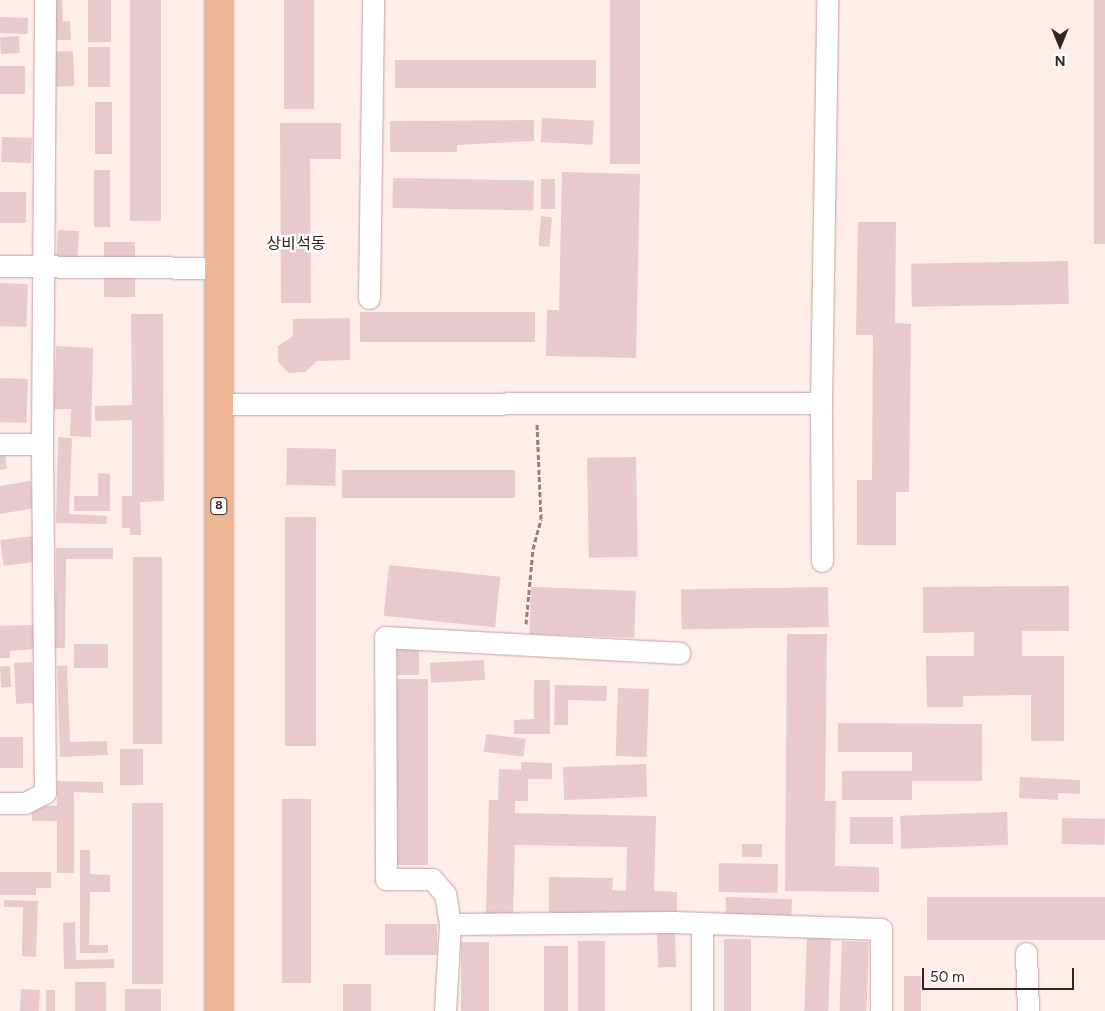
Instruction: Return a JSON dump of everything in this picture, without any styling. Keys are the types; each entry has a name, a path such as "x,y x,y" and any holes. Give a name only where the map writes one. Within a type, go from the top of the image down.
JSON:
{"main road":[{"name":"8","path":"219,0 219,1011"}],"street":[{"path":"0,803 25,802 45,793 42,444 45,0"},
{"path":"369,298 373,0"},
{"path":"822,561 821,403 827,0"},
{"path":"0,266 218,268"},
{"path":"218,404 821,403"},
{"path":"0,444 42,444"},
{"path":"445,1011 450,924 445,894 432,879 386,878 385,637 680,652"},
{"path":"450,924 673,922 702,925 881,929 880,1011"},
{"path":"702,925 702,1011"},
{"path":"1026,953 1028,1011"}],"path":[{"path":"524,644 533,549 541,519 537,404"}],"building":[{"path":"50,0 62,0 63,22 70,21 71,40 51,40"},
{"path":"88,0 111,0 111,42 88,42"},
{"path":"130,0 161,0 161,221 130,221"},
{"path":"284,0 314,0 314,109 284,109"},
{"path":"610,0 640,0 640,164 610,164"},
{"path":"1094,0 1105,0 1105,244 1094,244"},
{"path":"0,17 28,18 27,34 0,33"},
{"path":"19,36 20,53 1,54 0,37"},
{"path":"88,47 110,47 110,87 88,87"},
{"path":"73,51 74,86 50,87 49,52"},
{"path":"395,60 596,60 596,88 395,88"},
{"path":"0,66 25,66 25,94 0,94"},
{"path":"95,102 112,102 112,154 95,154"},
{"path":"542,118 594,121 593,145 541,142"},
{"path":"534,120 534,141 457,145 457,152 390,152 390,121"},
{"path":"280,123 341,123 341,159 310,159 311,303 281,303"},
{"path":"2,137 32,138 31,163 1,162"},
{"path":"94,170 110,170 110,227 94,227"},
{"path":"562,172 640,174 636,358 546,356 547,310 559,310"},
{"path":"393,178 534,180 533,210 392,208"},
{"path":"541,179 555,179 555,209 541,209"},
{"path":"0,192 26,192 26,223 0,223"},
{"path":"541,216 552,217 549,247 538,246"},
{"path":"858,222 896,222 895,323 911,324 909,492 896,492 896,545 857,545 857,480 872,480 873,335 856,335"},
{"path":"58,230 79,231 77,260 56,259"},
{"path":"104,242 135,242 135,297 104,297"},
{"path":"1068,261 1069,304 912,307 911,264"},
{"path":"0,283 28,284 26,327 0,326"},
{"path":"360,312 535,312 535,342 360,342"},
{"path":"131,314 163,314 164,501 140,502 141,535 130,535 130,528 122,528 122,496 132,496 132,420 95,421 95,406 132,405"},
{"path":"350,318 350,360 317,361 305,372 289,373 278,362 278,346 293,336 293,319"},
{"path":"56,346 93,348 91,437 70,436 71,409 54,409"},
{"path":"0,378 28,379 26,423 0,422"},
{"path":"58,437 72,438 69,514 107,516 106,524 56,523"},
{"path":"4,446 7,469 0,470 0,447"},
{"path":"287,448 336,449 335,486 286,485"},
{"path":"636,457 638,557 589,558 587,458"},
{"path":"342,470 515,470 515,498 342,498"},
{"path":"98,473 110,474 110,511 74,511 74,496 98,496"},
{"path":"30,481 35,508 0,514 0,486"},
{"path":"285,517 316,517 316,746 285,746"},
{"path":"33,536 36,562 3,566 0,540"},
{"path":"56,548 113,548 113,559 66,559 65,648 55,648"},
{"path":"133,557 162,557 162,744 133,744"},
{"path":"389,565 500,577 495,627 384,616"},
{"path":"1069,586 1069,631 1022,631 1022,656 1064,656 1064,741 1031,741 1031,695 963,696 963,707 927,707 926,656 974,656 974,632 923,633 923,587"},
{"path":"531,587 636,591 634,638 529,634"},
{"path":"828,587 829,627 682,630 681,590"},
{"path":"35,625 36,649 10,651 10,658 0,658 0,626"},
{"path":"787,634 827,634 825,801 836,801 835,866 879,867 879,892 785,891"},
{"path":"74,644 108,644 108,668 74,668"},
{"path":"396,647 419,647 419,675 396,675"},
{"path":"484,660 485,680 431,683 430,663"},
{"path":"32,662 34,703 16,704 14,663"},
{"path":"67,665 70,742 107,741 108,755 60,757 57,666"},
{"path":"10,666 11,687 1,687 0,667"},
{"path":"396,679 428,679 428,865 396,865"},
{"path":"534,680 550,680 550,734 514,734 514,720 534,719"},
{"path":"555,685 607,686 606,701 568,700 568,725 554,725"},
{"path":"618,688 649,689 647,757 616,756"},
{"path":"838,723 982,724 982,781 912,781 912,800 842,800 842,771 912,771 912,752 838,752"},
{"path":"486,734 526,739 524,757 484,752"},
{"path":"0,737 23,737 23,768 0,768"},
{"path":"120,749 143,749 143,785 120,785"},
{"path":"521,762 552,763 552,779 528,779 528,801 515,801 515,813 656,816 654,891 677,892 677,913 626,912 626,919 549,918 549,877 613,878 612,890 626,891 627,847 515,845 513,914 486,914 489,800 498,800 499,769 521,770"},
{"path":"646,764 647,797 564,800 563,767"},
{"path":"1020,777 1080,780 1080,794 1058,793 1058,800 1019,798"},
{"path":"57,781 103,782 103,793 74,792 74,873 57,873 57,821 32,821 32,806 57,806"},
{"path":"282,799 311,799 311,983 282,983"},
{"path":"132,803 163,803 163,984 132,984"},
{"path":"1007,812 1008,845 901,849 900,816"},
{"path":"850,817 893,817 893,844 850,844"},
{"path":"1062,818 1105,819 1105,845 1062,844"},
{"path":"742,844 762,844 762,857 742,857"},
{"path":"80,850 90,850 90,874 110,875 110,892 90,892 89,945 108,945 108,953 80,953"},
{"path":"719,863 778,864 777,893 718,892"},
{"path":"0,872 51,872 51,888 36,888 36,895 0,895"},
{"path":"726,897 792,899 791,919 725,917"},
{"path":"927,897 1105,897 1105,940 927,940"},
{"path":"4,900 38,901 36,957 22,956 23,907 4,907"},
{"path":"75,922 76,960 114,959 114,968 64,969 63,923"},
{"path":"385,924 437,924 437,955 385,955"},
{"path":"675,932 676,967 658,968 657,933"},
{"path":"807,934 831,935 828,1011 804,1011"},
{"path":"724,939 751,939 751,1011 724,1011"},
{"path":"578,941 605,941 605,1011 578,1011"},
{"path":"842,941 869,942 867,1011 840,1011"},
{"path":"461,942 489,942 489,1011 461,1011"},
{"path":"544,946 568,946 568,1011 544,1011"},
{"path":"904,976 921,976 921,1011 904,1011"},
{"path":"75,982 106,982 106,1011 75,1011"},
{"path":"343,984 371,984 371,1011 343,1011"},
{"path":"21,989 40,990 39,1011 20,1011"},
{"path":"125,989 161,989 161,1011 125,1011"},
{"path":"46,990 55,990 55,1011 46,1011"}],"district":[{"name":"상비석동","path":"296,244"}]}
